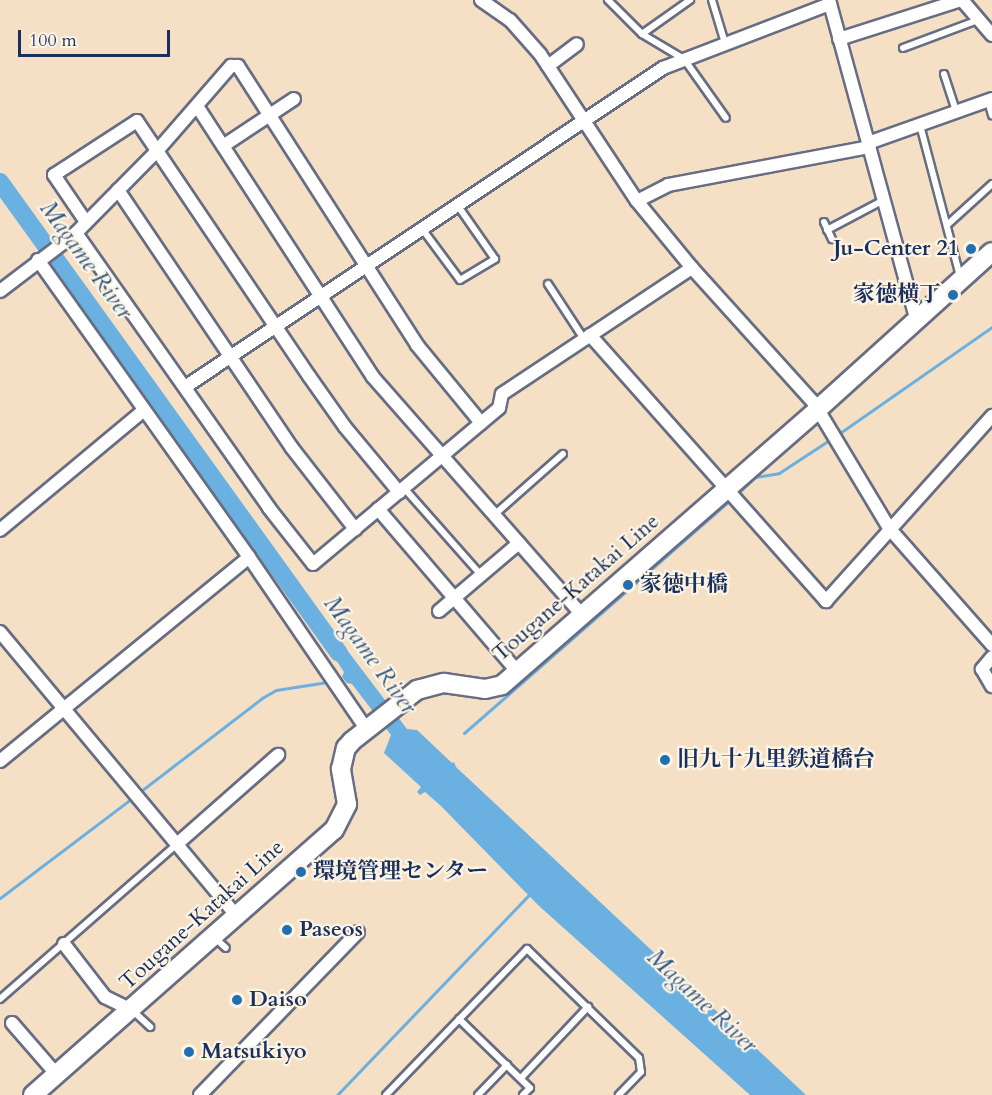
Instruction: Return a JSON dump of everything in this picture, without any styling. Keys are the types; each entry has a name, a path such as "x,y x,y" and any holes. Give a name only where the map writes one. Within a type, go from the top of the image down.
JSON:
{"main road":[{"name":"Tougane-Katakai Line","path":"33,1095 132,1010 219,942 237,916 334,830 346,804 341,769 342,756 346,748 417,690 444,683 493,688 502,685 581,614 732,494 818,409 992,252"}],"street":[{"path":"481,0 510,20 548,66 637,201 692,268 818,409 890,528 992,645"},
{"path":"840,39 964,1 992,35"},
{"path":"184,387 423,230 663,68 830,2 917,321"},
{"path":"548,66 577,44"},
{"path":"0,291 76,233 157,151 231,66 238,66 417,345 481,423"},
{"path":"223,146 294,99"},
{"path":"637,201 668,185 869,145 990,100"},
{"path":"197,106 373,377 581,614"},
{"path":"86,222 54,175 137,121 345,427 401,490"},
{"path":"118,190 229,358 292,448 355,529"},
{"path":"76,233 269,508 313,564 499,408 502,394 692,268"},
{"path":"46,255 144,410 249,557 367,730"},
{"path":"588,337 732,494 826,601 890,528 991,420"},
{"path":"0,530 144,410"},
{"path":"378,509 517,671"},
{"path":"439,610 519,543"},
{"path":"0,761 249,557"},
{"path":"0,632 237,916"},
{"path":"992,657 982,669 992,686"},
{"path":"177,844 278,754"},
{"path":"200,1095 358,932"},
{"path":"64,944 105,997 132,1010"},
{"path":"12,1023 57,1075"}],"lane":[{"path":"608,0 642,34 684,59 726,118"},
{"path":"642,34 690,0"},
{"path":"712,0 725,43"},
{"path":"903,48 979,20"},
{"path":"944,74 956,112"},
{"path":"990,100 992,115"},
{"path":"920,126 961,280"},
{"path":"947,225 992,184"},
{"path":"827,230 884,200"},
{"path":"423,230 460,280 495,259 458,206"},
{"path":"824,222 832,240"},
{"path":"548,284 588,337"},
{"path":"494,514 563,454"},
{"path":"401,490 481,575"},
{"path":"0,999 177,844"},
{"path":"386,1095 527,949 639,1058 640,1072 619,1095"},
{"path":"521,1078 588,1007"},
{"path":"132,1010 150,1027"},
{"path":"459,1019 530,1088 523,1095"},
{"path":"478,1095 507,1065"}],"water":[{"path":"331,629 407,729 417,730 452,763 454,762 456,767 806,1095 750,1095 538,905 440,805 425,792 420,795 417,792 421,787 384,753 391,735 352,684 347,683 342,677 344,672 320,636"}],"waterway":[{"name":"Magame River","path":"0,182 339,653"},
{"path":"837,435 992,327"},
{"path":"736,495 755,477 779,473 831,439"},
{"path":"464,733 731,499"},
{"path":"137,794 262,698 276,690 327,682"},
{"path":"0,898 132,798"},
{"path":"337,1095 531,893"}],"place":[{"name":"Ju-Center 21","path":"971,249"},
{"name":"家徳横丁","path":"953,295"},
{"name":"家徳中橋","path":"628,585"},
{"name":"旧九十九里鉄道橋台","path":"665,760"},
{"name":"環境管理センター","path":"301,872"},
{"name":"Paseos","path":"287,930"},
{"name":"Daiso","path":"237,1000"},
{"name":"Matsukiyo","path":"189,1052"}]}
